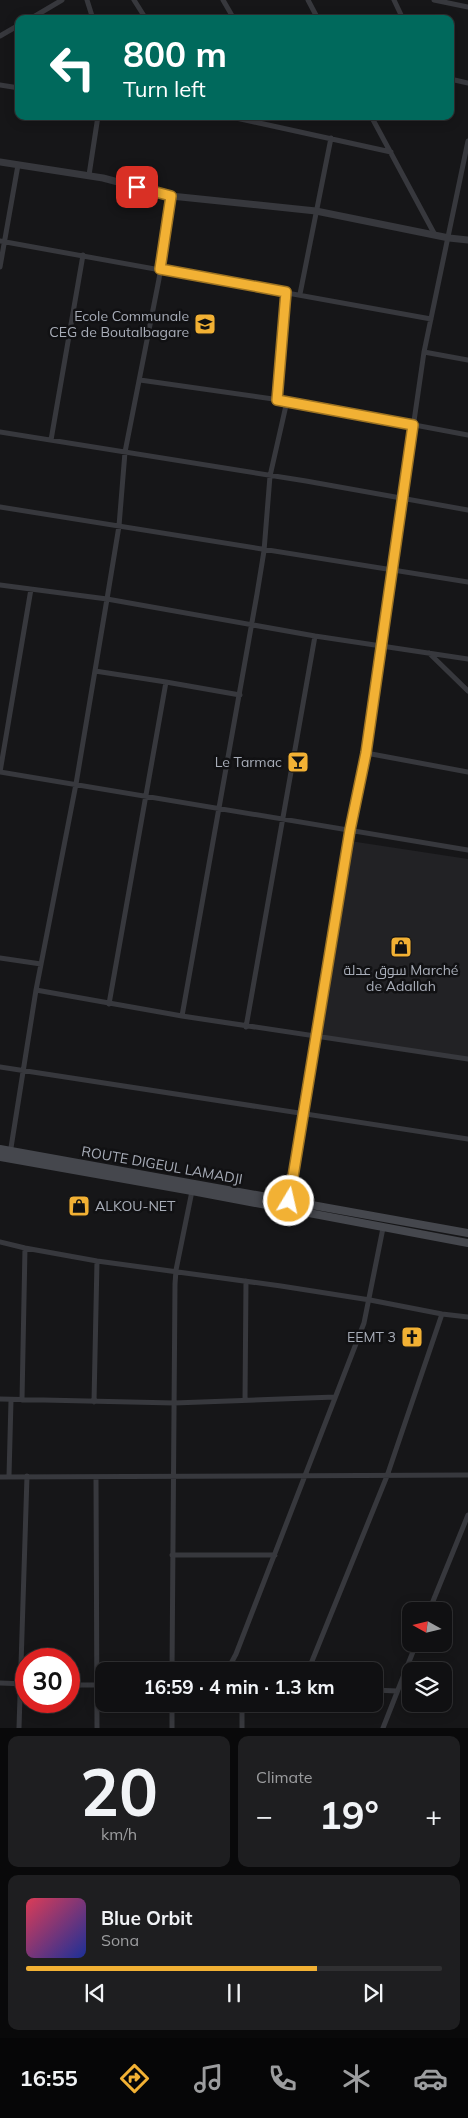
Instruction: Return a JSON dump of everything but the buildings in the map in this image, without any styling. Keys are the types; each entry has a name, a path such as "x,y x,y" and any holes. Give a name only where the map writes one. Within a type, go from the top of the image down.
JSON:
{"main road":[{"name":"ROUTE DIGEUL LAMADJI","path":"0,1149 10,1155 468,1233"},
{"path":"0,1157 10,1155 383,1228 468,1242"}],"street":[{"path":"37,15 62,0"},
{"path":"87,0 92,15"},
{"path":"134,0 143,15"},
{"path":"223,0 232,15"},
{"path":"308,0 316,15"},
{"path":"394,0 401,15"},
{"path":"434,0 468,7"},
{"path":"0,36 15,27"},
{"path":"454,80 468,83"},
{"path":"0,85 15,87"},
{"path":"89,176 97,120"},
{"path":"246,120 390,152"},
{"path":"374,120 435,235"},
{"path":"300,294 330,138"},
{"path":"289,1201 350,830 366,753 424,352 468,140"},
{"path":"0,162 89,176 171,196 316,211 449,238 468,240"},
{"path":"0,267 2,241 18,165"},
{"path":"10,1155 36,990 76,784 108,598 120,526 125,452 160,269 171,196"},
{"path":"2,241 432,319"},
{"path":"51,440 83,255"},
{"path":"277,400 286,292"},
{"path":"424,352 468,360"},
{"path":"140,380 287,401 468,435"},
{"path":"182,1016 264,551 270,476 287,401"},
{"path":"0,432 468,510"},
{"path":"0,507 264,551 468,582"},
{"path":"0,585 108,598 315,636 468,659"},
{"path":"31,589 0,772 468,850"},
{"path":"246,1027 315,636"},
{"path":"428,653 468,691"},
{"path":"95,671 240,695"},
{"path":"109,1004 166,682"},
{"path":"366,753 468,772"},
{"path":"0,958 41,964"},
{"path":"36,990 246,1027 316,1035 468,1059"},
{"path":"0,1067 468,1139"},
{"path":"172,1662 176,1270 192,1191"},
{"path":"231,1662 306,1476 364,1323 383,1228"},
{"path":"0,1242 97,1261 246,1280 468,1317"},
{"path":"22,1400 25,1248"},
{"path":"94,1402 97,1261"},
{"path":"245,1400 246,1280"},
{"path":"312,1662 387,1476 442,1314"},
{"path":"0,1399 174,1403 335,1397"},
{"path":"10,1476 11,1400"},
{"path":"0,1477 173,1478 468,1475"},
{"path":"20,1648 27,1476"},
{"path":"96,1477 100,1662"},
{"path":"433,1602 468,1515"},
{"path":"172,1555 274,1555"},
{"path":"383,1728 413,1652"},
{"path":"0,1683 15,1683"},
{"path":"80,1684 95,1685"},
{"path":"383,1690 398,1691"},
{"path":"97,1728 98,1712"},
{"path":"172,1712 172,1728"},
{"path":"242,1712 242,1728"},
{"path":"19,1713 19,1728"}],"shaded area":[{"name":"سوق عدلة Marché de Adallah","path":"350,841 468,859 468,1060 321,1036"}],"place":[{"name":"Ecole Communale CEG de Boutalbagare","path":"205,324"},
{"name":"Le Tarmac","path":"298,762"},
{"name":"سوق عدلة Marché de Adallah","path":"401,947"},
{"name":"ALKOU-NET","path":"79,1206"},
{"name":"EEMT 3","path":"412,1337"}],"route":[{"path":"137,187 171,196 160,269 286,292 277,400 413,425 366,753 350,830 289,1201"}]}
